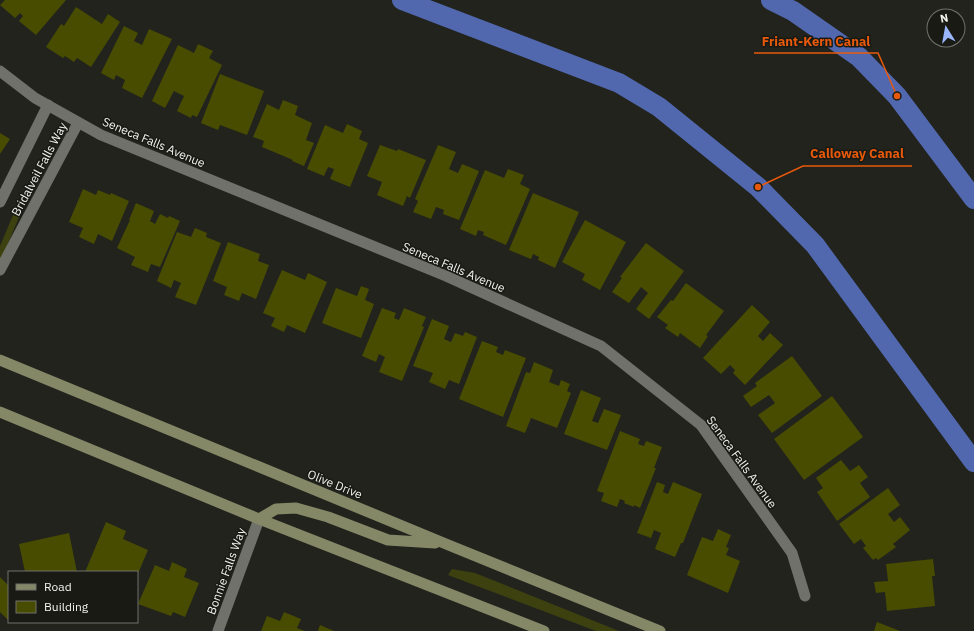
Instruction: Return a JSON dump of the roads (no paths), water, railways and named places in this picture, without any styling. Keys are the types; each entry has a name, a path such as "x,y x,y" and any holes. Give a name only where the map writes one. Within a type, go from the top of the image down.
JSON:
{"main road":[{"name":"Olive Drive","path":"0,360 660,631"},
{"path":"0,412 259,519 544,631"},
{"path":"259,519 276,509 296,508 328,517 388,540 446,544"}],"street":[{"name":"Seneca Falls Avenue","path":"0,71 35,98 101,135 446,276 601,346 701,425 792,553 805,596"},
{"name":"Bridalveil Falls Way","path":"0,202 48,105"},
{"name":"Bridalveil Falls Way","path":"0,270 78,123"},
{"name":"Bonnie Falls Way","path":"218,631 259,519"}],"waterway":[{"path":"402,0 619,83 659,107 758,187 815,245 974,462"},
{"path":"771,0 793,11 859,57 897,96 974,199"}],"place":[{"name":"Friant-Kern Canal","path":"897,96"},
{"name":"Calloway Canal","path":"758,187"}]}
